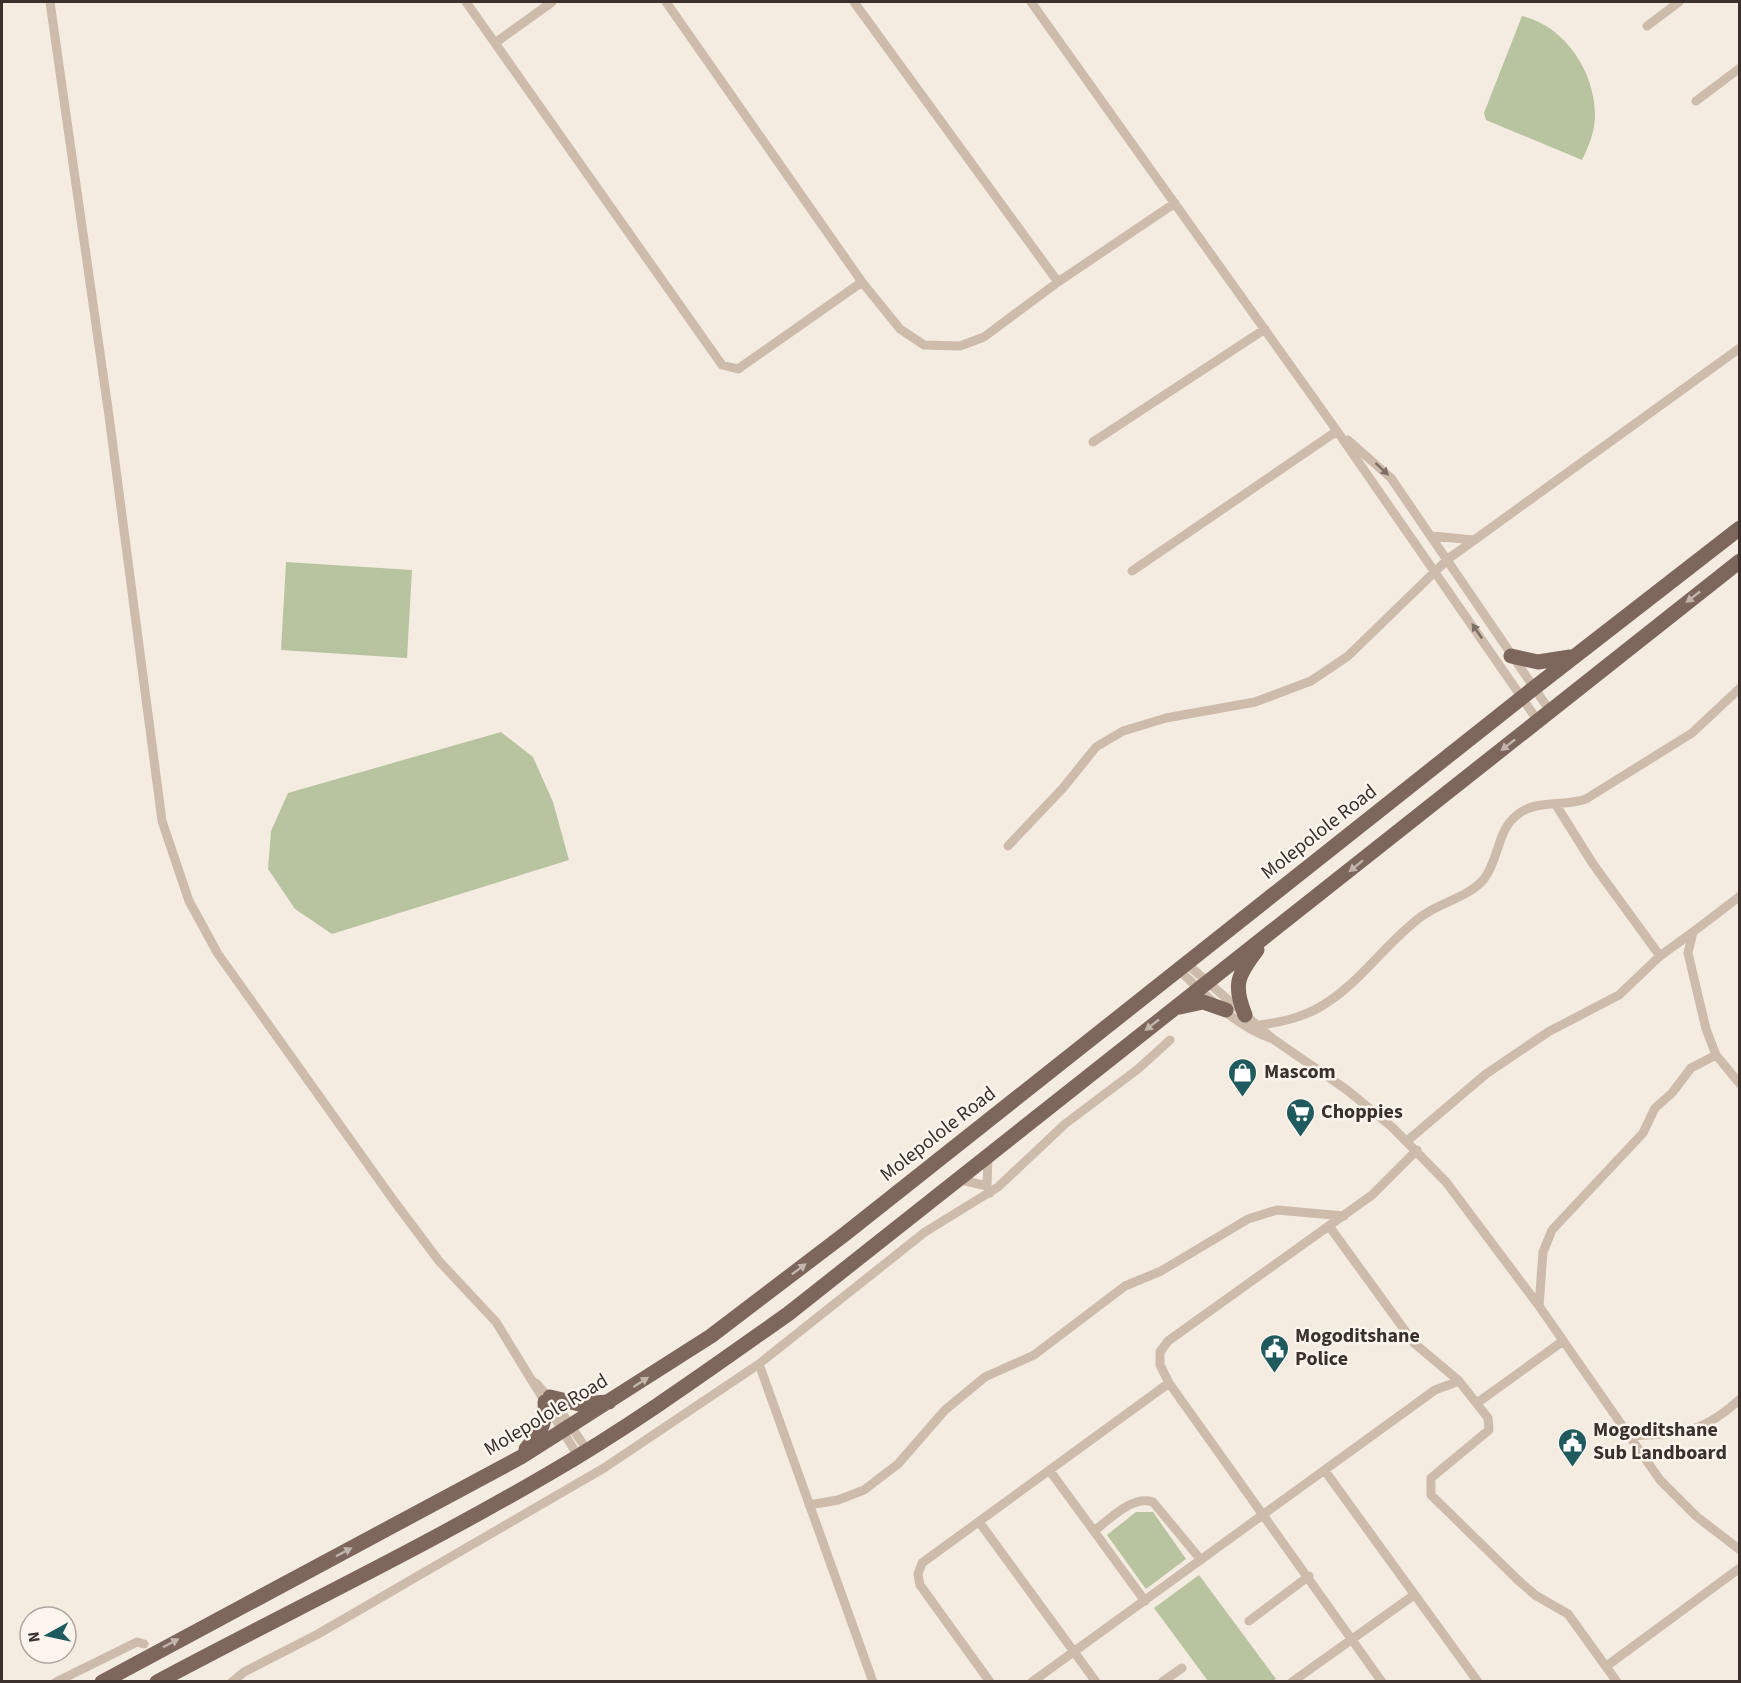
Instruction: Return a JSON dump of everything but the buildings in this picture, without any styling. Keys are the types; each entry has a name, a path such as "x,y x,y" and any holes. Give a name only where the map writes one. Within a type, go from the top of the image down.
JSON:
{"main road":[{"name":"Molepolole Road","path":"102,1682 521,1457 567,1430 711,1336 827,1248 1528,692 1740,528"},
{"path":"158,1682 418,1546 582,1453 681,1389 788,1314 1740,561"},
{"path":"1511,656 1538,662 1575,655"},
{"path":"1245,1015 1237,993 1237,984 1242,970 1268,936"},
{"path":"1171,1010 1196,1002 1209,1003 1226,1010"},
{"path":"521,1457 543,1428 547,1400 579,1404 612,1401"}],"street":[{"path":"50,2 109,416 162,821 189,901 218,954 393,1201 439,1261 496,1322 582,1453"},
{"path":"466,2 722,365 738,369 862,282"},
{"path":"495,43 552,2"},
{"path":"855,2 1058,282"},
{"path":"1031,2 1265,329 1491,651 1528,692 1544,716"},
{"path":"1647,26 1679,2"},
{"path":"671,3 862,282 900,329 924,345 960,346 984,337 1058,282 1175,203"},
{"path":"1696,101 1740,68"},
{"path":"1093,442 1265,329"},
{"path":"1008,846 1063,788 1096,747 1123,731 1166,718 1255,702 1311,681 1348,656 1448,559 1740,348"},
{"path":"1337,431 1391,478 1448,559 1502,642 1528,692 1544,716"},
{"path":"1132,571 1337,431"},
{"path":"1432,536 1474,540"},
{"path":"1491,651 1502,642"},
{"path":"1260,1025 1299,1017 1320,1007 1338,994 1411,924 1482,882 1496,861 1507,826 1518,814 1535,806 1556,805 1586,799 1658,757 1692,733 1740,688"},
{"path":"1556,805 1586,855 1660,956"},
{"path":"1407,1141 1485,1074 1548,1032 1619,995 1660,956 1740,896"},
{"path":"1693,932 1688,953 1690,968 1716,1055 1740,1084"},
{"path":"1183,967 1226,1010 1260,1035 1273,1039"},
{"path":"1202,986 1260,1025 1273,1039 1347,1090 1417,1150 1460,1199 1539,1306 1660,1480 1696,1516 1740,1550"},
{"path":"232,1682 244,1672 318,1634 604,1468 759,1364 925,1232 988,1190 1065,1124 1138,1069 1170,1040"},
{"path":"1539,1306 1543,1252 1552,1230 1643,1133 1655,1108 1672,1093 1691,1068 1716,1055"},
{"path":"1382,1682 1309,1576 1168,1383 1161,1365 1160,1352 1168,1341 1371,1195 1417,1150"},
{"path":"988,1155 988,1190"},
{"path":"957,1179 988,1190"},
{"path":"809,1505 838,1500 864,1490 898,1464 945,1410 985,1377 1034,1356 1125,1286 1161,1271 1255,1215 1277,1210 1344,1216"},
{"path":"1329,1226 1414,1342 1460,1381 1488,1418 1489,1430 1431,1478 1431,1494 1519,1581 1535,1595 1568,1614 1608,1665 1617,1682"},
{"path":"1477,1403 1563,1341"},
{"path":"759,1364 873,1682"},
{"path":"1032,1682 1435,1390 1460,1381"},
{"path":"990,1682 920,1585 918,1574 922,1563 980,1523 1168,1383"},
{"path":"1630,1436 1693,1431 1725,1412 1740,1399"},
{"path":"1050,1471 1145,1601"},
{"path":"1325,1471 1478,1682"},
{"path":"1094,1531 1134,1502 1147,1500 1153,1502 1201,1560"},
{"path":"980,1523 1096,1682"},
{"path":"1608,1665 1740,1568"},
{"path":"1249,1621 1309,1576"},
{"path":"1292,1682 1352,1637 1414,1595"},
{"path":"56,1682 137,1642 144,1644"},
{"path":"1162,1682 1182,1668"}],"green space":[{"path":"1522,16 1537,21 1564,40 1575,53 1590,83 1594,99 1594,127 1582,160 1486,120 1484,113"},
{"path":"286,562 412,570 407,658 281,650"},
{"path":"501,732 533,757 553,802 569,860 332,934 295,909 268,869 271,831 288,793"},
{"path":"1136,1512 1153,1512 1186,1559 1146,1589 1107,1535"},
{"path":"1199,1575 1276,1679 1272,1681 1208,1681 1154,1608"}],"place":[{"name":"Mascom","path":"1243,1098"},
{"name":"Choppies","path":"1300,1138"},
{"name":"Mogoditshane Police","path":"1274,1374"},
{"name":"Mogoditshane Sub Landboard","path":"1572,1468"}]}
